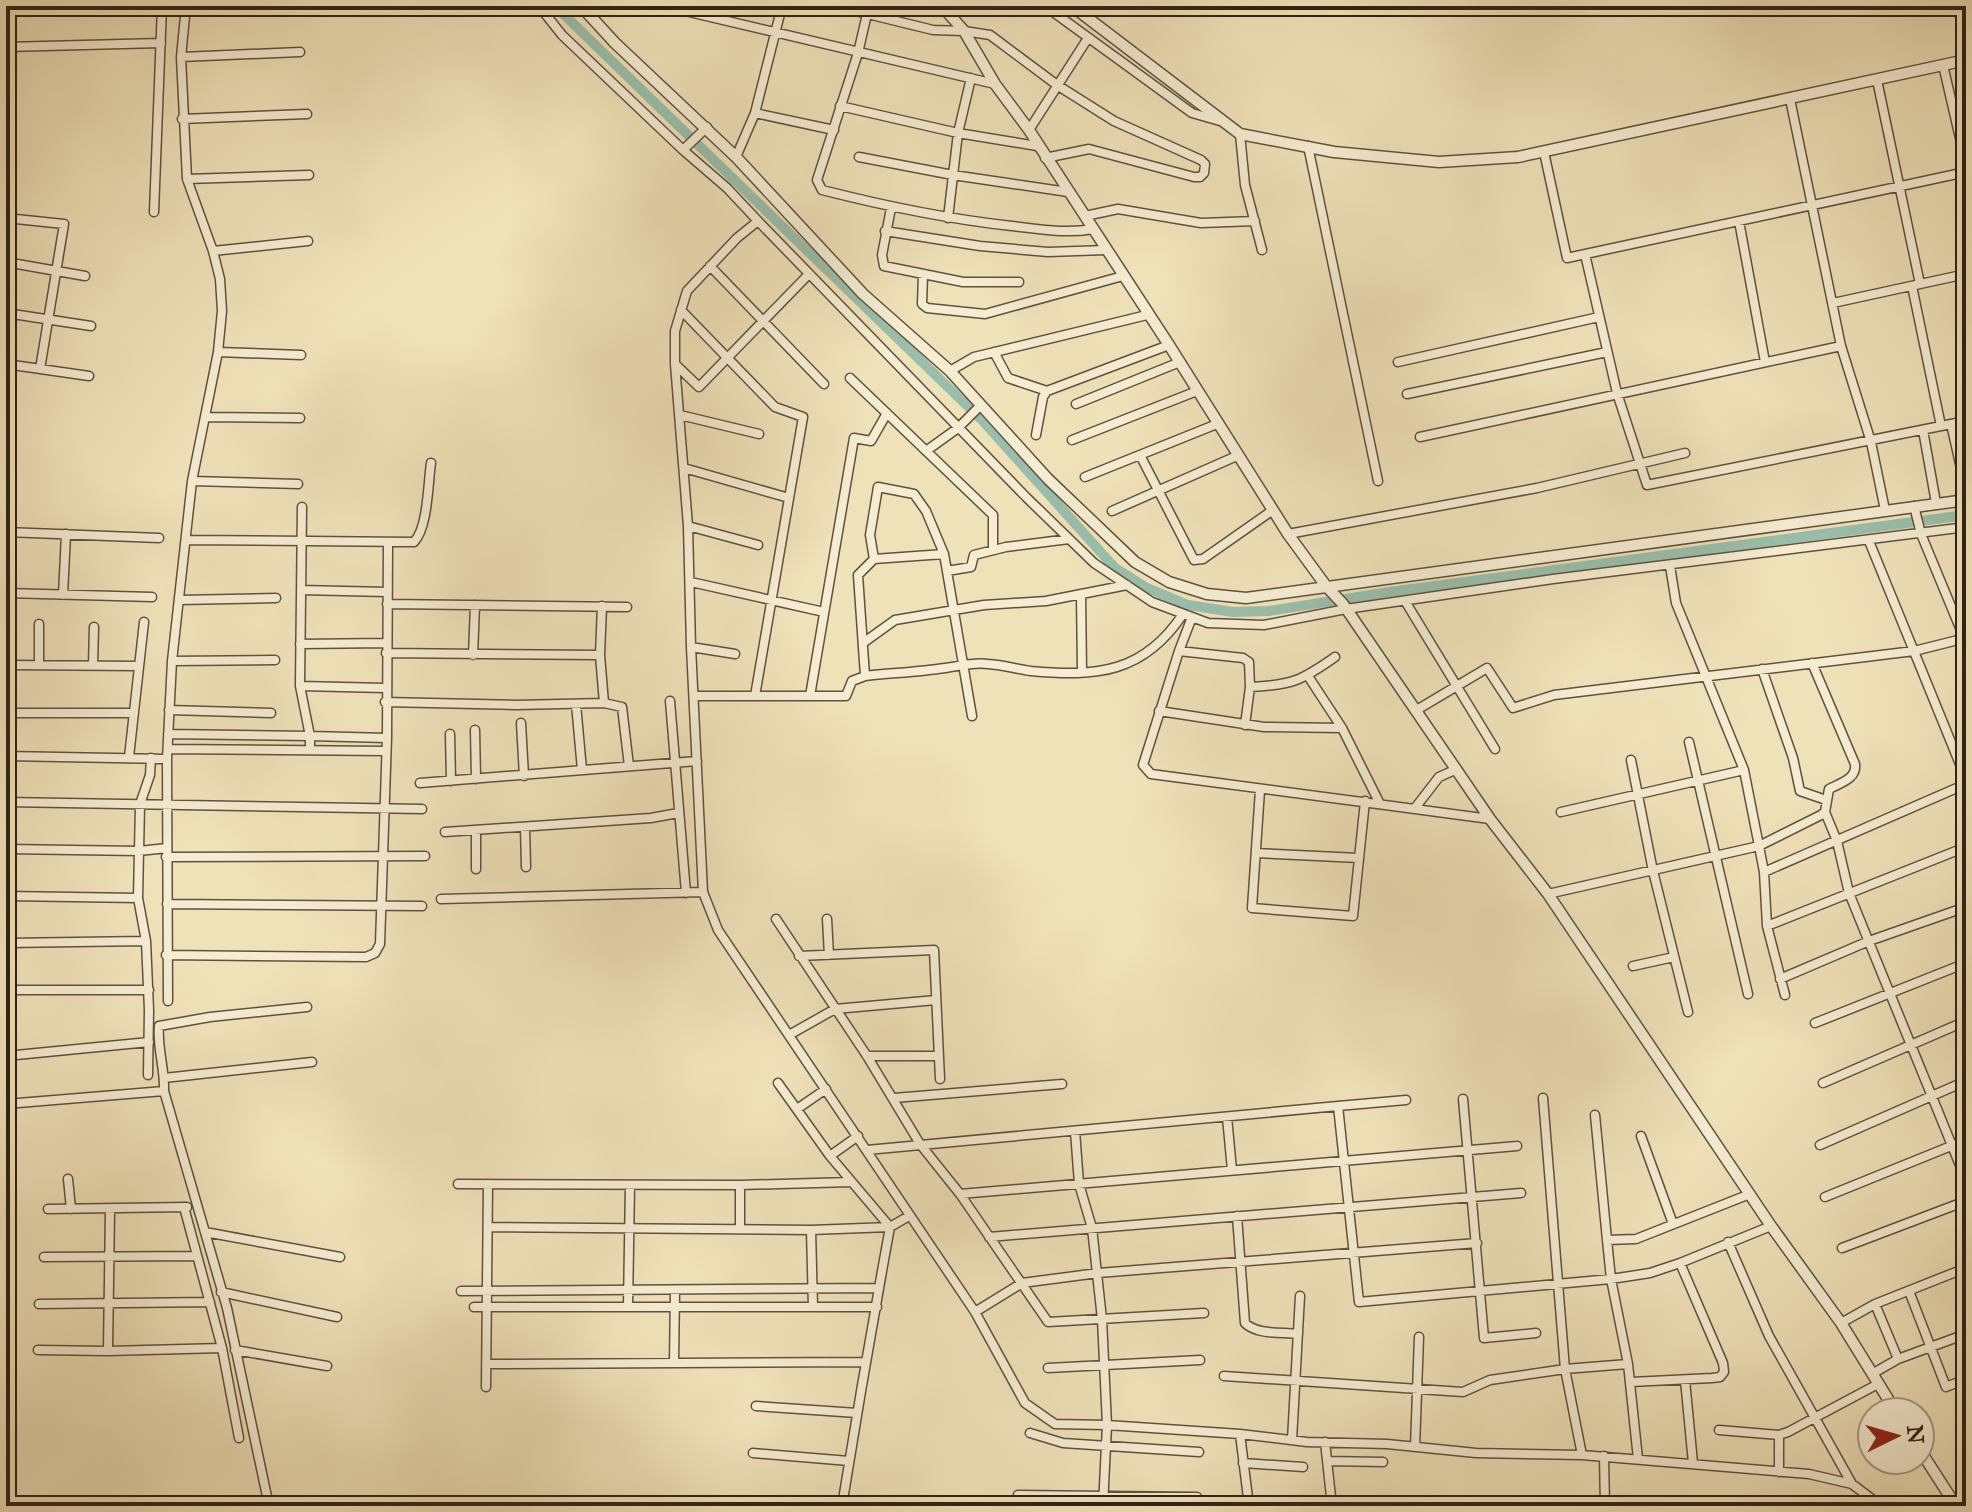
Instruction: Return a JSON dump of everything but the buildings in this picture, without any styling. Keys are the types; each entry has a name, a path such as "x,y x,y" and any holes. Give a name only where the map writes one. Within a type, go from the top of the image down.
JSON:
{"street":[{"path":"154,212 162,6"},
{"path":"168,1001 167,759 172,661 192,481 218,352 222,311 220,279 213,251 187,179 181,57 186,6"},
{"path":"539,6 562,35 686,146 958,428 1094,563 1152,602 1188,616 1208,623 1264,625 1345,606 1405,601 1553,579 1869,541 1920,531 1966,528"},
{"path":"581,6 704,130 740,149 863,294 950,371 976,410 1135,562 1169,582 1207,594 1246,598 1966,500"},
{"path":"740,149 755,113 782,6"},
{"path":"835,6 867,10 933,30 990,35 1057,85 1126,128 1201,160 1206,169 1200,177 1194,177 1089,149 1045,158"},
{"path":"942,6 964,31 995,84 1029,130 1288,534 1345,606 1453,771 1548,894 1771,1226 1841,1323 1886,1396"},
{"path":"1045,6 1192,113 1223,122"},
{"path":"1072,6 1240,134 1334,152 1439,162 1518,157 1544,152 1966,60"},
{"path":"867,10 858,53 817,180 822,190 891,208 948,218 1071,233 1093,229"},
{"path":"685,11 995,84"},
{"path":"1029,130 1088,38"},
{"path":"6,47 161,43"},
{"path":"181,57 300,52"},
{"path":"1943,65 1966,164"},
{"path":"948,218 958,133 971,78"},
{"path":"1877,80 1900,187 1941,426"},
{"path":"1790,99 1841,346 1871,442 1885,510"},
{"path":"840,106 958,133 1037,146"},
{"path":"755,113 834,130"},
{"path":"182,119 307,114"},
{"path":"686,146 704,130"},
{"path":"1240,134 1245,185 1262,250"},
{"path":"1308,146 1378,481"},
{"path":"1544,152 1567,258 1966,172"},
{"path":"859,157 1068,192"},
{"path":"187,179 309,175"},
{"path":"891,208 881,261 884,266 975,283 1019,282"},
{"path":"1085,216 1118,209 1201,223 1255,221"},
{"path":"6,218 64,224 40,369"},
{"path":"758,221 737,238 687,291 675,331 695,696 678,813 695,893 789,1035 819,1094 852,1141 867,1150 900,1221 879,1288 864,1362 842,1506"},
{"path":"1739,221 1765,362"},
{"path":"885,231 980,246 1048,252 1106,250"},
{"path":"213,251 308,241"},
{"path":"1585,254 1617,393 1647,485 1966,421"},
{"path":"6,262 85,276"},
{"path":"710,266 824,384"},
{"path":"675,364 699,387 809,274"},
{"path":"1833,303 1966,274"},
{"path":"923,275 922,304 927,308 985,314 1123,276"},
{"path":"681,310 775,407 803,417 755,696"},
{"path":"6,313 91,326"},
{"path":"950,371 974,357 1147,315"},
{"path":"1398,362 1599,317"},
{"path":"1036,435 1043,397 1047,391 1169,345"},
{"path":"1420,437 1841,346"},
{"path":"218,352 301,355"},
{"path":"994,352 1002,372 1008,378 1047,391"},
{"path":"1407,394 1607,352"},
{"path":"1076,404 1180,362"},
{"path":"6,364 89,376"},
{"path":"850,378 993,515 993,550"},
{"path":"1072,440 1197,391"},
{"path":"926,451 958,428 976,410"},
{"path":"810,696 854,438 871,441 887,413"},
{"path":"680,415 759,434"},
{"path":"206,417 300,418"},
{"path":"1085,477 1217,424"},
{"path":"1951,424 1963,477"},
{"path":"1923,430 1936,503"},
{"path":"1288,534 1537,488 1685,453"},
{"path":"1140,455 1191,557 1198,561 1273,510"},
{"path":"1112,511 1239,455"},
{"path":"186,540 414,542 419,537 431,463"},
{"path":"684,468 789,498"},
{"path":"192,481 298,484"},
{"path":"874,559 870,535 878,487 914,494 926,511 944,554 972,716"},
{"path":"302,507 300,686 310,750"},
{"path":"1415,711 1487,668 1513,708 1554,695 1914,651 1965,639 1920,531 1915,509"},
{"path":"688,526 758,545"},
{"path":"6,532 159,538"},
{"path":"63,595 66,534"},
{"path":"947,571 971,567 974,555 993,550 1069,539"},
{"path":"1764,872 1966,782 1869,541"},
{"path":"166,955 366,957 375,953 380,944 387,738 388,543"},
{"path":"865,676 858,575 874,559 944,554"},
{"path":"1670,566 1676,603 1744,770 1764,872 1767,926 1785,995"},
{"path":"691,582 824,612"},
{"path":"863,643 895,620 953,609 1081,595 1127,585"},
{"path":"301,590 387,592"},
{"path":"6,593 152,597"},
{"path":"1081,595 1082,671"},
{"path":"179,600 276,598"},
{"path":"1405,601 1495,749"},
{"path":"387,604 627,607"},
{"path":"473,655 475,605"},
{"path":"602,606 600,655 604,703"},
{"path":"1188,616 1143,765 1151,774 1490,819"},
{"path":"695,696 846,696 852,681 865,676 987,663 1030,671 1118,669 1161,642 1188,616"},
{"path":"129,757 144,622"},
{"path":"39,624 39,665"},
{"path":"93,665 94,627"},
{"path":"300,644 386,643"},
{"path":"691,647 735,654"},
{"path":"1179,651 1243,658 1249,662 1250,687 1245,725"},
{"path":"386,653 600,655"},
{"path":"1250,687 1284,685 1308,676 1335,657"},
{"path":"172,661 275,660"},
{"path":"1812,663 1855,764 1853,776 1829,789 1825,812 1837,841 1849,893 1966,1180"},
{"path":"6,665 139,666"},
{"path":"1762,669 1793,758 1800,791 1826,800"},
{"path":"1308,676 1342,728 1379,802"},
{"path":"300,686 385,688"},
{"path":"670,701 687,762 695,893"},
{"path":"385,702 604,703 622,707 629,766"},
{"path":"576,704 582,770"},
{"path":"169,710 271,713"},
{"path":"1159,711 1245,725 1342,728"},
{"path":"6,713 134,713"},
{"path":"521,723 524,776"},
{"path":"475,730 476,779"},
{"path":"168,734 387,738"},
{"path":"450,734 451,781"},
{"path":"1689,742 1748,994"},
{"path":"168,749 386,751"},
{"path":"6,756 167,759"},
{"path":"148,1075 149,990 146,941 138,898 140,804 150,775 151,758"},
{"path":"1631,760 1653,871 1688,1012"},
{"path":"420,783 687,762"},
{"path":"1561,812 1744,770"},
{"path":"1415,808 1439,777 1453,771"},
{"path":"1260,790 1252,908 1353,916 1365,801"},
{"path":"6,802 422,809"},
{"path":"1548,894 1759,846 1825,812"},
{"path":"445,832 651,818 678,813"},
{"path":"525,827 526,867"},
{"path":"476,830 476,869"},
{"path":"1767,926 1966,847"},
{"path":"6,849 425,856"},
{"path":"1256,853 1359,858"},
{"path":"441,899 695,893"},
{"path":"6,896 138,898"},
{"path":"167,904 422,906"},
{"path":"1780,979 1869,941 1966,907"},
{"path":"776,919 894,1098 920,1144 960,1194 1048,1322 1204,1313"},
{"path":"827,919 829,955"},
{"path":"6,943 146,941"},
{"path":"799,956 934,950 940,1079"},
{"path":"1633,966 1674,957"},
{"path":"1815,1023 1966,963"},
{"path":"6,990 149,990"},
{"path":"789,1035 835,1009 936,1000"},
{"path":"269,1506 221,1292 164,1091 159,1026 210,1017 307,1007"},
{"path":"1823,1083 1966,1021"},
{"path":"6,1056 158,1041"},
{"path":"867,1056 939,1056"},
{"path":"164,1078 312,1062"},
{"path":"1820,1145 1966,1081"},
{"path":"778,1083 851,1182 900,1221 975,1312 1025,1403 1055,1424 1199,1452"},
{"path":"894,1098 1062,1084"},
{"path":"6,1104 164,1091"},
{"path":"797,1109 819,1094"},
{"path":"1543,1098 1565,1369 1582,1455"},
{"path":"1463,1099 1484,1338 1536,1333"},
{"path":"867,1150 1406,1100"},
{"path":"1338,1106 1359,1302 1650,1273 1771,1226"},
{"path":"1595,1115 1611,1279 1631,1382 1638,1459"},
{"path":"1227,1117 1232,1170"},
{"path":"1075,1131 1079,1184 1092,1228 1102,1319 1106,1436 1103,1506"},
{"path":"1641,1136 1673,1224"},
{"path":"1825,1197 1966,1140"},
{"path":"830,1156 852,1141"},
{"path":"960,1194 1517,1146"},
{"path":"68,1179 71,1209"},
{"path":"458,1184 740,1185 851,1182"},
{"path":"486,1387 488,1184"},
{"path":"628,1306 630,1185"},
{"path":"740,1185 740,1229"},
{"path":"989,1237 1521,1193"},
{"path":"1607,1240 1636,1239 1750,1194"},
{"path":"1842,1248 1966,1201"},
{"path":"184,1207 222,1348 239,1438"},
{"path":"48,1209 196,1207"},
{"path":"108,1351 110,1210"},
{"path":"1237,1216 1245,1323 1258,1330 1298,1334"},
{"path":"488,1227 811,1230 900,1221"},
{"path":"811,1230 813,1307"},
{"path":"205,1232 340,1257"},
{"path":"1728,1242 1764,1325 1852,1484"},
{"path":"975,1312 1022,1283 1098,1273 1477,1243"},
{"path":"44,1257 196,1256"},
{"path":"1631,1382 1720,1377 1724,1372 1723,1363 1680,1263"},
{"path":"1841,1323 1875,1304 1966,1268"},
{"path":"461,1291 879,1288"},
{"path":"674,1363 675,1291"},
{"path":"1909,1291 1946,1387 1966,1379"},
{"path":"221,1292 337,1317"},
{"path":"1292,1440 1300,1296"},
{"path":"39,1304 210,1302"},
{"path":"1875,1304 1898,1359"},
{"path":"474,1307 877,1307"},
{"path":"1719,1430 1779,1435 1816,1418 1875,1379 1898,1359 1966,1334"},
{"path":"1415,1447 1419,1337"},
{"path":"38,1350 222,1348"},
{"path":"235,1350 327,1366"},
{"path":"1048,1368 1200,1360"},
{"path":"487,1364 864,1362"},
{"path":"1224,1376 1463,1392 1490,1380 1628,1364"},
{"path":"1685,1380 1693,1463"},
{"path":"756,1406 857,1413"},
{"path":"1030,1433 1063,1443 1106,1436 1292,1440 1326,1451 1383,1462"},
{"path":"1779,1435 1779,1472"},
{"path":"1241,1441 1249,1506"},
{"path":"1326,1451 1415,1447 1476,1453 1582,1455 1604,1463 1638,1459 1809,1474 1852,1484 1881,1506"},
{"path":"1326,1451 1332,1506"},
{"path":"753,1453 849,1461"},
{"path":"1243,1463 1303,1467"},
{"path":"1604,1463 1605,1506"},
{"path":"1936,1475 1956,1506"},
{"path":"1018,1495 1197,1497"},
{"path":"747,1505 768,1506"}],"waterway":[{"path":"555,6 982,420 1115,568 1145,587 1188,605 1233,612 1268,611 1966,515"}]}
